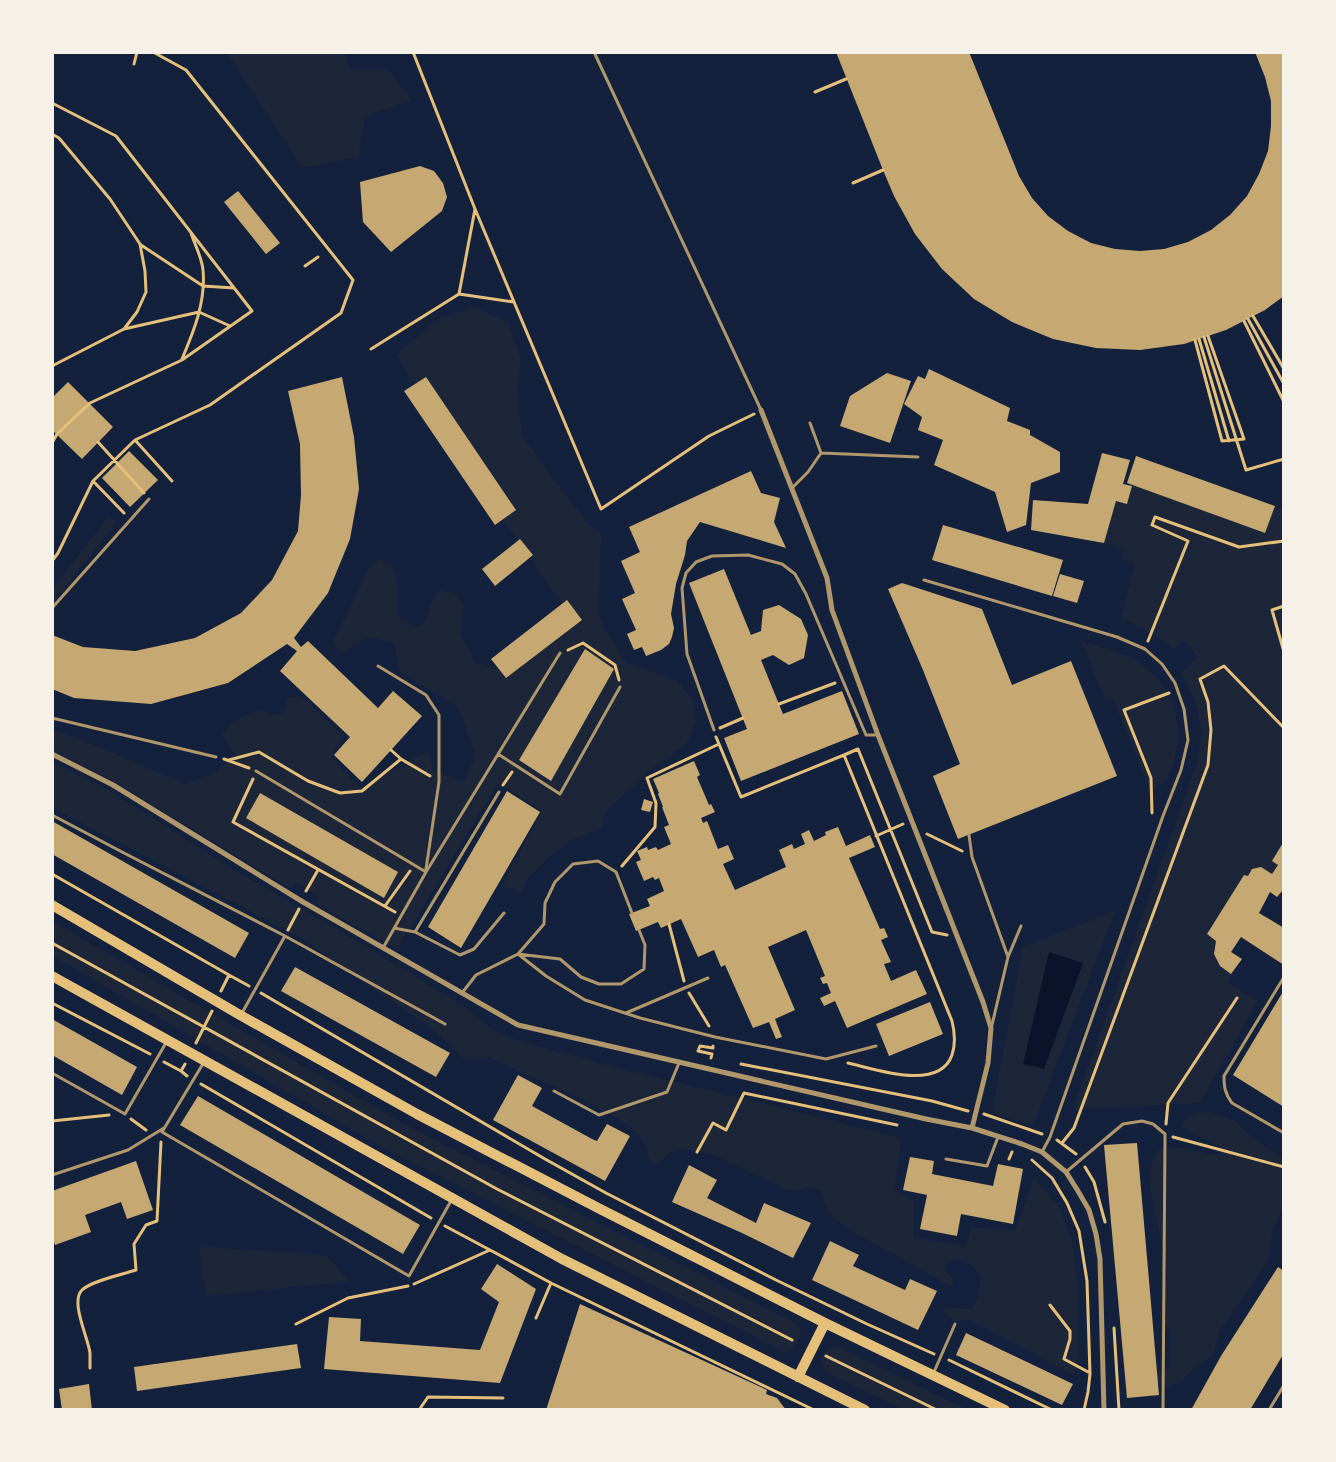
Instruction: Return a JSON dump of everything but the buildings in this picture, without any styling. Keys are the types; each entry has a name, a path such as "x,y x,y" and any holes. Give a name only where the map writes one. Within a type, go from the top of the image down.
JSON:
{"main road":[{"path":"52,905 240,1016 417,1114 826,1323 1005,1410"},
{"path":"52,976 562,1259 865,1410"},
{"path":"798,1377 826,1323"}],"street":[{"path":"761,410 827,578 832,610 878,736 983,1002 991,1028 988,1063 972,1128"},
{"path":"52,754 113,784 303,902 518,1025 972,1128 1042,1152 1066,1172 1088,1210 1096,1234 1100,1259 1104,1410"}],"lane":[{"path":"594,52 761,410"},
{"path":"810,423 821,453"},
{"path":"792,488 808,472 821,453"},
{"path":"821,453 918,457"},
{"path":"52,608 149,499"},
{"path":"714,730 687,654 682,588 686,573 696,562 712,556 748,555 782,564 795,574 806,594 866,735 878,736"},
{"path":"924,580 1117,637 1144,649 1162,664 1175,683 1184,708 1188,740 1181,770 1156,834 1050,1137 1042,1152"},
{"path":"383,948 426,872 560,653"},
{"path":"378,666 426,695 439,715 439,782 426,872"},
{"path":"498,754 560,794 620,687"},
{"path":"52,718 216,757"},
{"path":"256,771 426,872"},
{"path":"415,932 499,792"},
{"path":"52,815 285,936 446,1024"},
{"path":"969,835 972,857 1008,957"},
{"path":"462,993 476,975 518,954 544,924 545,903 555,882 574,864 598,861 616,872 632,913"},
{"path":"394,928 415,932 460,955 474,949 504,913"},
{"path":"991,1028 1008,957 1021,926"},
{"path":"518,954 560,959 581,977 599,984 621,984 644,969 645,945 639,930"},
{"path":"240,1016 285,936"},
{"path":"518,954 546,976 586,1000 640,1018 715,1037 826,1059 876,1046"},
{"path":"1284,977 1224,1076 1224,1088 1227,1097 1232,1103 1284,1133"},
{"path":"625,1013 708,978"},
{"path":"52,1073 124,1114 167,1040"},
{"path":"204,1061 162,1132 409,1276 452,1199"},
{"path":"554,1091 599,1115 667,1092 679,1062"},
{"path":"1066,1172 1080,1158 1123,1124 1142,1120 1153,1124 1164,1134 1163,1410"},
{"path":"52,1175 128,1150 164,1128"},
{"path":"946,1159 987,1166 998,1137"},
{"path":"933,1375 956,1324"},
{"path":"1269,1410 1284,1385"}],"path":[{"path":"134,64 137,52"},
{"path":"52,561 58,553 93,481 135,440 210,405 341,313 354,280 186,70 153,52"},
{"path":"413,52 514,302 601,509 709,436 761,410"},
{"path":"815,92 846,79"},
{"path":"52,103 116,136 252,311 182,360 90,403 57,434 52,443"},
{"path":"52,134 59,138 110,199 140,244 203,286 235,288"},
{"path":"853,183 883,170"},
{"path":"459,294 476,209"},
{"path":"182,360 195,329 203,286 203,268 190,231"},
{"path":"124,329 137,312 146,292 145,271 140,244"},
{"path":"305,266 318,257"},
{"path":"371,350 459,294 514,302"},
{"path":"52,366 124,329 199,312 230,326"},
{"path":"1253,316 1284,369"},
{"path":"1248,319 1284,384"},
{"path":"1244,321 1284,402"},
{"path":"1202,338 1246,470 1284,459"},
{"path":"1202,338 1244,440 1222,441 1202,338"},
{"path":"1202,338 1229,441"},
{"path":"135,440 172,481"},
{"path":"98,442 149,499"},
{"path":"93,481 116,504"},
{"path":"1144,649 1188,541 1152,525 1155,517 1239,547 1284,541"},
{"path":"1284,606 1272,610 1284,652"},
{"path":"560,653 583,643 615,665 620,687"},
{"path":"1062,1143 1074,1128 1208,765 1211,730 1208,702 1200,679 1224,666 1284,728"},
{"path":"779,704 832,684"},
{"path":"1152,813 1151,778 1124,710 1178,690"},
{"path":"720,744 741,797 858,749 932,932 957,938"},
{"path":"391,750 401,759 439,782"},
{"path":"228,760 258,752 308,781 340,794 362,791 401,759"},
{"path":"616,872 655,827 656,803 647,778 699,754"},
{"path":"826,1059 899,1074 920,1076 937,1072 944,1067 954,1050 955,1039 952,1021 844,755"},
{"path":"256,771 232,822 401,915"},
{"path":"499,792 513,771"},
{"path":"876,836 910,821"},
{"path":"913,827 972,857"},
{"path":"385,906 414,865"},
{"path":"306,891 318,870"},
{"path":"52,874 606,1193 801,1292 867,1324 941,1356 1052,1410"},
{"path":"285,936 303,902"},
{"path":"52,943 497,1189 792,1340"},
{"path":"196,1044 229,975"},
{"path":"1237,998 1168,1103 1164,1134 1284,1167"},
{"path":"52,1003 181,1071 193,1080 439,1223 551,1283 814,1410"},
{"path":"710,1058 712,1054 698,1051 700,1046 712,1048"},
{"path":"181,1071 191,1054"},
{"path":"692,1054 720,1060"},
{"path":"739,1064 932,1101 987,1115 1050,1137 1062,1143 1080,1158 1094,1182 1104,1218"},
{"path":"697,1152 713,1123 726,1130 744,1093"},
{"path":"52,1121 124,1114 143,1128"},
{"path":"90,1368 90,1353 77,1297 82,1289 91,1284 136,1270 134,1244 146,1225 157,1220 162,1132"},
{"path":"995,1144 1019,1155"},
{"path":"1009,1159 1012,1152"},
{"path":"1026,1158 1034,1161 1052,1178 1067,1203 1079,1231 1087,1281 1090,1374 1084,1410"},
{"path":"296,1324 348,1298 418,1284 490,1250"},
{"path":"536,1318 551,1283"},
{"path":"1050,1305 1070,1331 1070,1339 1064,1359 1090,1374"},
{"path":"826,1356 936,1410"},
{"path":"418,1410 428,1397 503,1398"}],"shaded area":[{"path":"227,53 346,53 350,70 389,70 411,100 365,117 358,157 303,168"},
{"path":"475,307 508,322 521,359 517,392 522,435 553,479 591,527 602,535 600,547 599,617 604,628 626,663 676,680 693,700 696,723 686,745 655,766 605,812 602,826 569,841 547,859 526,880 522,892 502,886 542,811 498,783 397,949 315,903 319,896 295,882 291,889 113,781 53,750 52,729 186,784 214,773 235,755 222,735 233,723 258,710 278,716 285,710 288,697 301,696 343,735 331,757 360,788 428,751 433,770 463,782 476,756 458,707 400,672 394,642 367,637 342,653 332,643 371,565 381,559 394,569 398,586 398,616 414,628 426,621 431,602 440,590 458,594 464,607 460,634 475,663 497,669 549,629 568,610 548,585 513,534 397,356 402,348 440,318"},
{"path":"1133,485 1265,533 1275,506 1283,509 1283,841 1272,861 1278,865 1272,874 1261,867 1248,876 1244,875 1207,934 1216,941 1215,957 1218,964 1231,974 1228,983 1258,1001 1200,1103 1073,1109 1197,763 1201,737 1200,721 1195,700 1180,674 1198,657 1184,640 1173,650 1149,632 1121,619 1135,564 1122,559 1124,549 1104,543 1116,501"},
{"path":"109,516 117,522 53,603 53,588"},
{"path":"1081,641 1129,656 1137,661 1157,677 1174,704 1179,735 1174,762 1166,780 1151,792 1112,697 1105,699"},
{"path":"52,762 105,788 231,868 457,1002 499,1034 611,1066 901,1138 894,1190 913,1201 913,1237 966,1247 971,1228 1015,1231 1034,1178 1058,1205 1072,1241 1077,1281 1079,1359 1074,1375 968,1319 954,1322 941,1308 972,1309 979,1295 981,1276 971,1265 959,1259 946,1262 946,1271 953,1280 953,1285 948,1285 853,1232 828,1213 821,1192 811,1186 800,1190 785,1189 713,1154 681,1148 669,1153 659,1164 654,1165 650,1161 644,1142 629,1125 584,1100 488,1057 463,1058 431,1028 296,935 53,808"},
{"path":"1115,911 1033,1126 992,1113 1023,947"},
{"path":"53,922 404,1124 797,1324 801,1332 794,1350 785,1352 384,1148 53,956"},
{"path":"1049,952 1083,963 1044,1069 1023,1064"},
{"path":"1205,1112 1234,1120 1251,1136 1281,1158 1283,1162 1283,1206 1272,1233 1269,1258 1219,1331 1213,1356 1192,1370 1180,1382 1166,1387 1158,1382 1157,1376 1160,1371 1170,1366 1170,1329 1160,1317 1167,1280 1163,1248 1150,1182 1150,1171 1159,1150 1178,1148 1217,1156 1222,1151 1221,1148 1183,1128 1183,1124 1187,1119"},
{"path":"199,1246 327,1256 349,1281 206,1296"},
{"path":"839,1347 966,1409 902,1409 829,1373 823,1367 823,1356 831,1349"}]}
